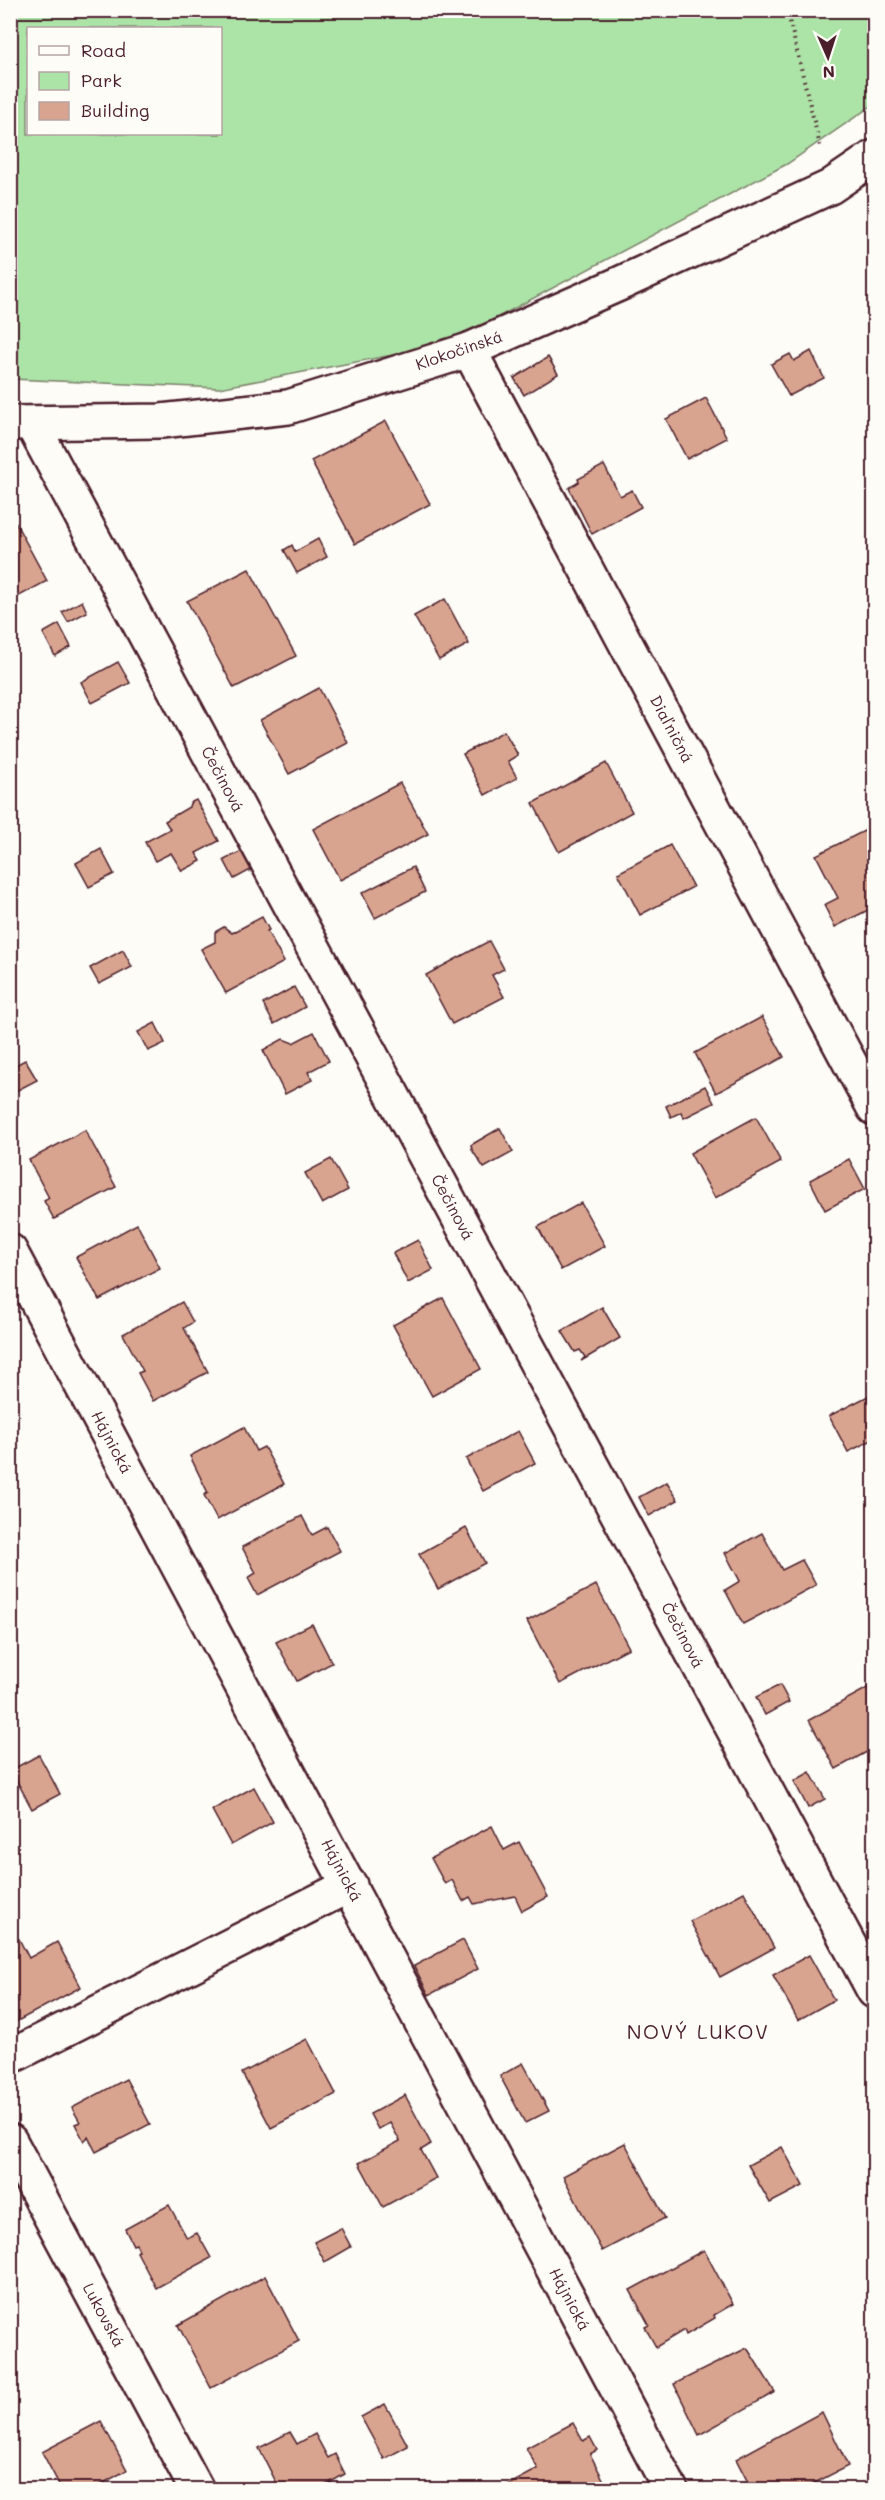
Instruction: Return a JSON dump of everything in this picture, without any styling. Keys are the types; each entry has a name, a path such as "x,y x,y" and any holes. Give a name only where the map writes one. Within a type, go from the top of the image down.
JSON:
{"street":[{"name":"Klokočinská","path":"21,423 161,421 288,406 469,350 830,187 874,157"},
{"name":"Diaľničná","path":"469,350 874,1108"},
{"name":"Čečinová","path":"21,423 874,1991"},
{"name":"Hájnická","path":"10,1251 671,2490"},
{"path":"10,2057 350,1885"},
{"name":"Lukovská","path":"10,2141 197,2490"}],"path":[{"path":"787,10 830,187"}],"green space":[{"path":"11,11 874,11 874,104 787,164 445,345 219,388 11,379"}],"building":[{"path":"811,351 824,378 789,396 771,364 790,354 794,361"},
{"path":"548,357 558,374 524,395 514,378"},
{"path":"706,398 727,438 687,459 666,419"},
{"path":"386,421 430,504 355,544 311,461"},
{"path":"604,465 620,496 632,490 641,507 592,534 569,488 579,482 578,479"},
{"path":"14,520 47,581 10,601 10,522"},
{"path":"318,539 327,557 297,573 284,550 292,545 295,552"},
{"path":"249,569 296,656 234,688 187,601"},
{"path":"445,599 469,644 439,660 414,616"},
{"path":"82,601 87,612 68,622 62,612"},
{"path":"59,624 71,647 55,656 43,633"},
{"path":"118,662 130,683 92,703 81,682"},
{"path":"319,688 348,743 289,774 260,720"},
{"path":"504,731 518,755 508,761 517,778 485,795 463,754"},
{"path":"606,763 632,812 559,852 533,803"},
{"path":"400,783 428,834 340,880 313,829"},
{"path":"196,800 219,841 196,853 201,861 182,871 171,853 155,861 145,842 170,829 165,821 189,807 190,803"},
{"path":"866,830 874,847 874,907 835,927 824,905 838,898 816,855"},
{"path":"670,845 693,887 640,915 618,873"},
{"path":"250,847 260,865 234,879 224,860"},
{"path":"101,849 114,874 89,887 76,863"},
{"path":"413,867 425,892 375,918 362,893"},
{"path":"262,917 284,962 226,993 201,949 215,942 215,932 224,927 232,933"},
{"path":"489,941 504,969 492,975 504,997 452,1024 426,975"},
{"path":"123,950 132,967 99,984 90,968"},
{"path":"294,987 305,1007 274,1024 263,1004"},
{"path":"762,1017 784,1057 716,1093 695,1053"},
{"path":"155,1023 165,1043 148,1051 138,1032"},
{"path":"314,1032 329,1061 308,1072 312,1080 285,1094 263,1050 283,1039 293,1043"},
{"path":"25,1060 37,1080 10,1094 10,1068"},
{"path":"705,1086 714,1103 684,1118 681,1112 671,1117 666,1106"},
{"path":"756,1117 781,1162 715,1198 690,1153"},
{"path":"500,1128 513,1152 484,1168 471,1145"},
{"path":"85,1130 116,1187 54,1219 44,1201 49,1198 29,1160"},
{"path":"331,1159 348,1190 322,1204 305,1173"},
{"path":"849,1159 865,1189 825,1210 810,1180"},
{"path":"581,1203 605,1246 561,1270 538,1227"},
{"path":"137,1224 160,1268 99,1300 76,1257"},
{"path":"418,1240 433,1270 408,1283 393,1253"},
{"path":"443,1298 481,1369 432,1396 393,1325"},
{"path":"182,1302 193,1322 184,1328 208,1372 153,1401 138,1373 143,1371 123,1334"},
{"path":"602,1307 620,1338 581,1361 585,1357 580,1350 575,1352 562,1331"},
{"path":"874,1393 874,1439 848,1452 829,1416"},
{"path":"244,1427 256,1451 264,1447 284,1484 217,1520 204,1495 208,1493 190,1456"},
{"path":"518,1431 535,1463 483,1491 466,1459"},
{"path":"667,1482 678,1500 649,1516 639,1497"},
{"path":"302,1516 312,1535 327,1527 340,1551 257,1595 248,1578 256,1573 242,1547"},
{"path":"466,1528 485,1563 438,1589 419,1554"},
{"path":"762,1533 782,1570 802,1560 816,1585 743,1624 725,1590 740,1581 725,1553"},
{"path":"596,1585 629,1648 560,1684 527,1621"},
{"path":"312,1624 332,1663 297,1681 276,1642"},
{"path":"780,1685 789,1702 765,1715 756,1697"},
{"path":"873,1685 874,1748 836,1769 809,1720"},
{"path":"39,1755 60,1794 32,1809 11,1770"},
{"path":"810,1772 825,1799 808,1808 794,1781"},
{"path":"254,1787 273,1822 231,1845 212,1810"},
{"path":"492,1826 504,1850 519,1842 548,1897 522,1911 515,1896 474,1904 470,1897 463,1901 452,1880 445,1884 431,1858"},
{"path":"744,1892 774,1948 720,1977 690,1921"},
{"path":"19,1939 29,1958 57,1942 81,1987 10,2025 10,1943"},
{"path":"463,1940 478,1969 429,1995 414,1966"},
{"path":"809,1955 834,2000 798,2020 773,1975"},
{"path":"307,2039 336,2094 271,2128 242,2073"},
{"path":"523,2063 549,2111 525,2123 500,2076"},
{"path":"126,2079 150,2124 96,2152 88,2137 84,2141 75,2124 80,2122 72,2108"},
{"path":"405,2095 431,2144 421,2150 436,2178 383,2207 359,2163 400,2141 390,2123 378,2129 370,2114"},
{"path":"625,2143 665,2218 602,2251 563,2176"},
{"path":"782,2147 803,2186 770,2203 748,2165"},
{"path":"169,2205 187,2238 197,2233 211,2258 156,2288 137,2252 139,2250 136,2244 133,2245 125,2229"},
{"path":"341,2228 351,2247 325,2262 314,2242"},
{"path":"704,2250 733,2304 686,2335 684,2330 656,2347 645,2327 649,2325 630,2290"},
{"path":"265,2276 299,2341 211,2388 178,2325"},
{"path":"747,2348 775,2392 699,2435 674,2384"},
{"path":"385,2404 408,2446 384,2459 361,2417"},
{"path":"822,2412 848,2466 801,2490 752,2490 736,2459"},
{"path":"101,2421 127,2470 91,2490 62,2490 42,2452"},
{"path":"573,2423 583,2441 590,2437 597,2450 590,2454 606,2485 598,2490 499,2490 538,2469 526,2448"},
{"path":"290,2432 297,2444 315,2434 328,2458 335,2454 345,2474 317,2490 265,2490 276,2482 259,2448"}],"district":[{"name":"NOVÝ LUKOV","path":"698,2032"}]}
